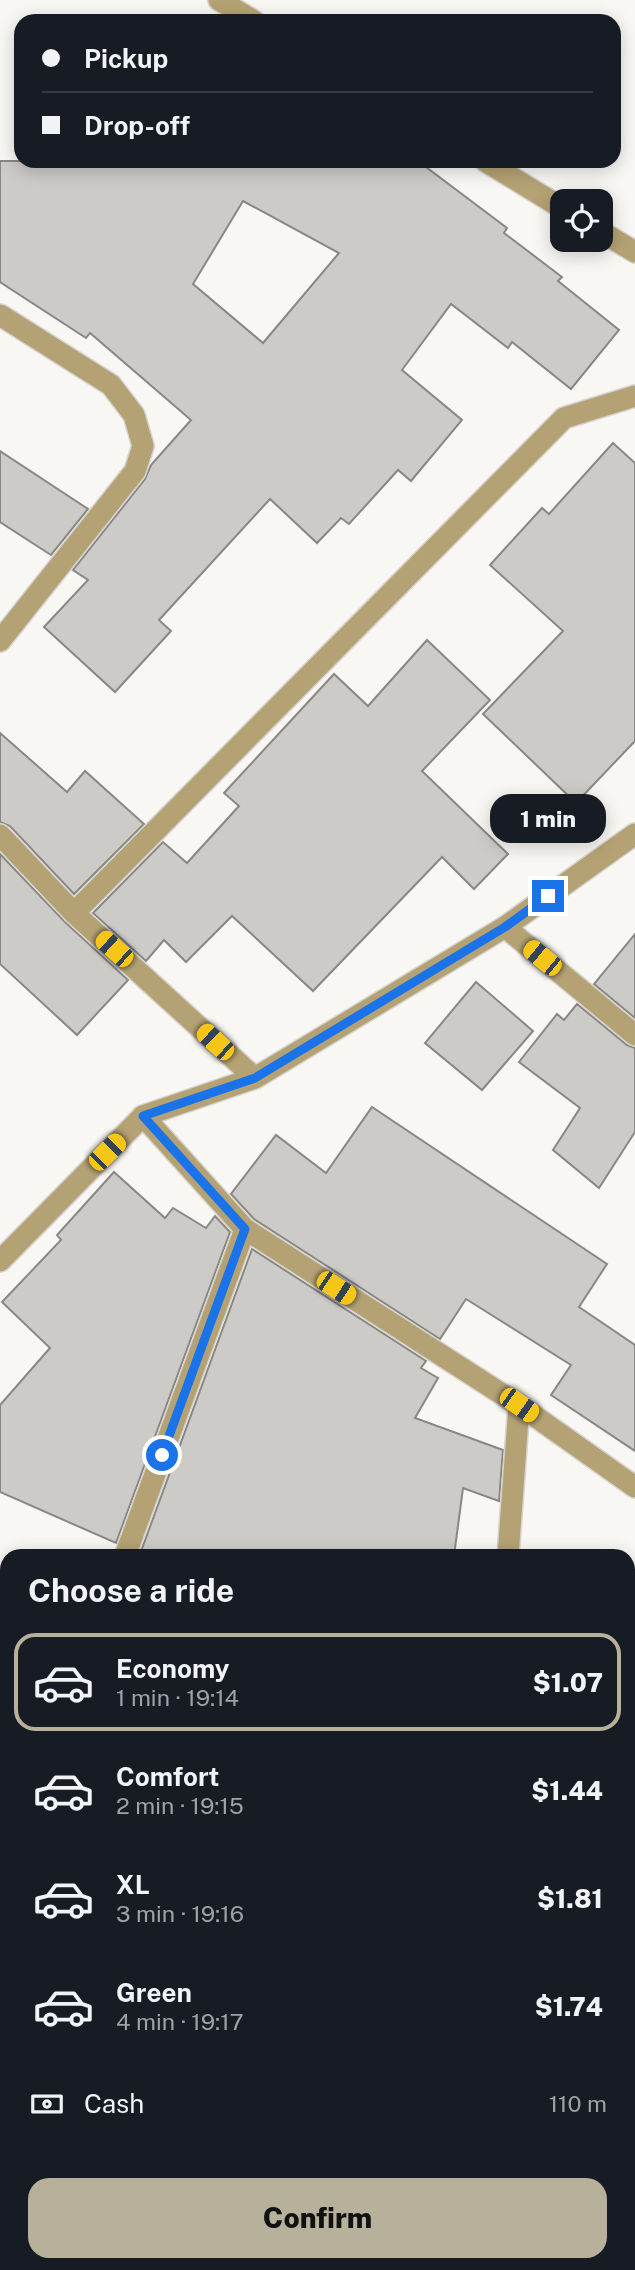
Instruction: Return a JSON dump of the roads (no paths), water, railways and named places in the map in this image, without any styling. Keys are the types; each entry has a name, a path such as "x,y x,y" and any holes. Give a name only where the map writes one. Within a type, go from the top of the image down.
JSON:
{"street":[{"path":"219,0 242,14"},
{"path":"496,168 550,201"},
{"path":"613,239 635,252"},
{"path":"0,315 111,385 134,415 143,446 135,471 0,640"},
{"path":"74,913 564,418 635,396"},
{"path":"0,1261 143,1116 255,1078 505,927 635,834"},
{"path":"0,835 74,913 255,1078"},
{"path":"505,927 635,1035"},
{"path":"143,1116 245,1229 519,1405 635,1487"},
{"path":"128,1549 245,1229"},
{"path":"509,1549 519,1405"}]}
